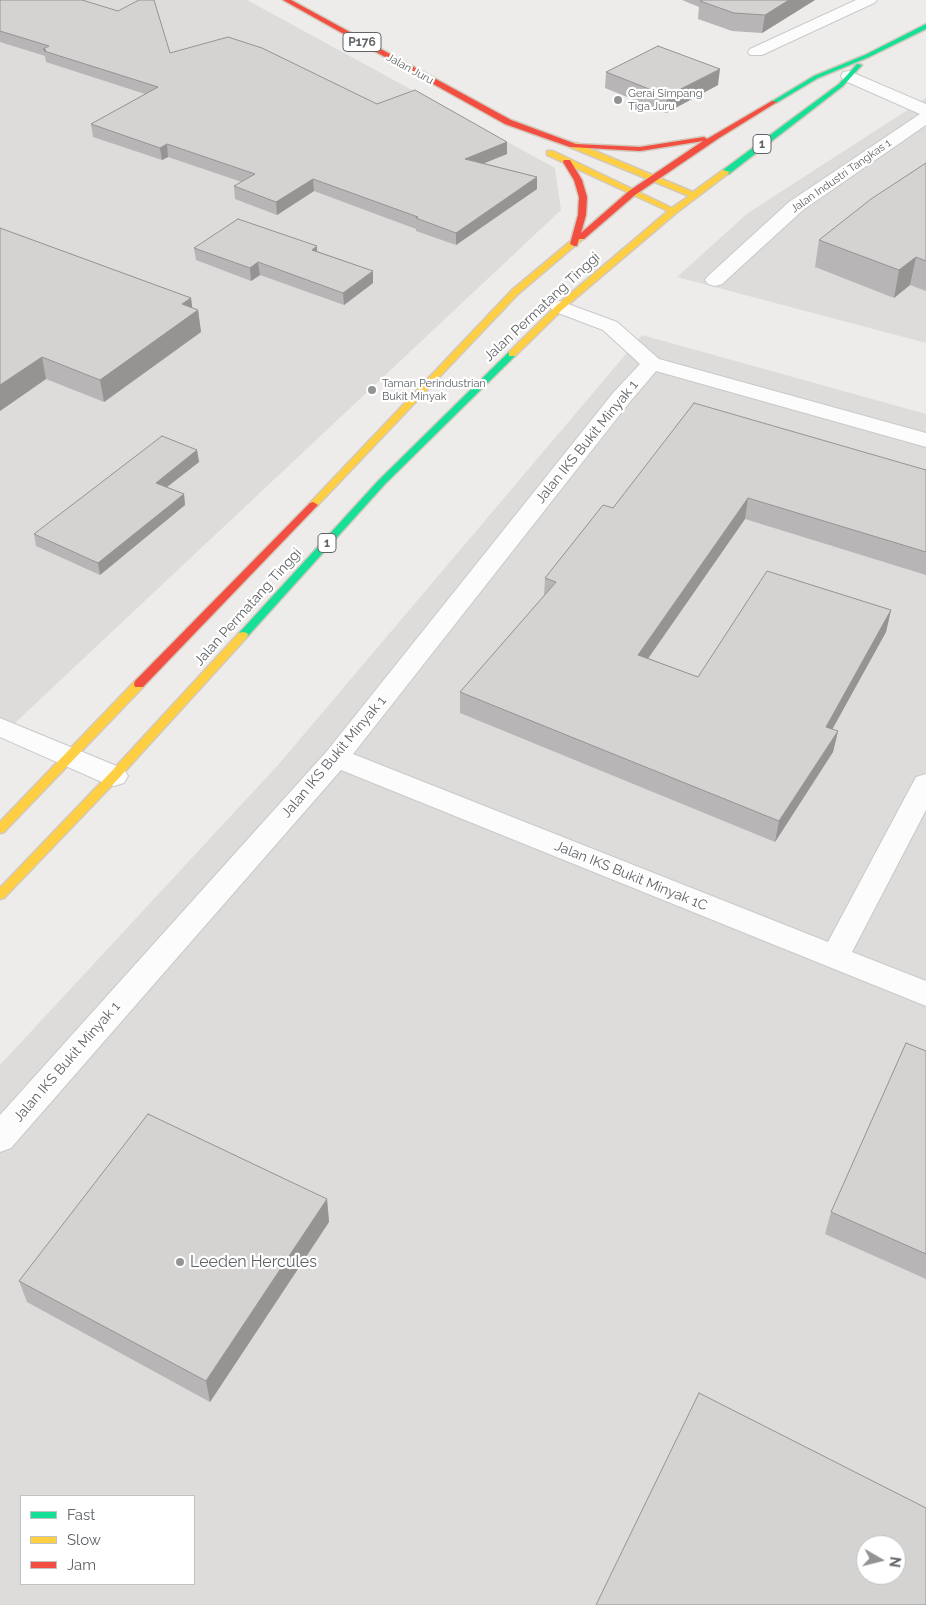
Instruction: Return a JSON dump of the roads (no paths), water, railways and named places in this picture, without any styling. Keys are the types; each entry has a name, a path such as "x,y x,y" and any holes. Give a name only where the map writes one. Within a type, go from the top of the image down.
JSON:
{"main road":[{"name":"Jalan Juru","path":"286,0 508,122 576,146 693,195"},
{"name":"Jalan Permatang Tinggi","path":"0,829 236,582 347,470 441,368 515,292 632,193 716,136 816,77 867,56 926,26"},
{"name":"Jalan Permatang Tinggi","path":"0,895 114,776 382,482 560,307 693,195 818,103 849,76 867,56"},
{"name":"Jalan Juru","path":"508,122 536,146 673,211"},
{"path":"576,146 640,149 668,146 716,136"},
{"path":"567,162 578,180 583,197 582,215 574,244"}],"street":[{"path":"756,52 869,0"},
{"path":"849,76 926,110"},
{"name":"Jalan Industri Tangkas 1","path":"715,280 796,206 926,117"},
{"path":"560,307 610,326 652,363 926,440"},
{"name":"Jalan IKS Bukit Minyak 1","path":"0,1138 336,758 621,398 652,363"},
{"path":"0,727 114,776"},
{"name":"Jalan IKS Bukit Minyak 1C","path":"336,758 926,994"},
{"path":"834,958 926,784"}],"place":[{"name":"Gerai Simpang Tiga Juru","path":"618,100"},
{"name":"Taman Perindustrian Bukit Minyak","path":"372,390"},
{"name":"Leeden Hercules","path":"180,1262"}]}
